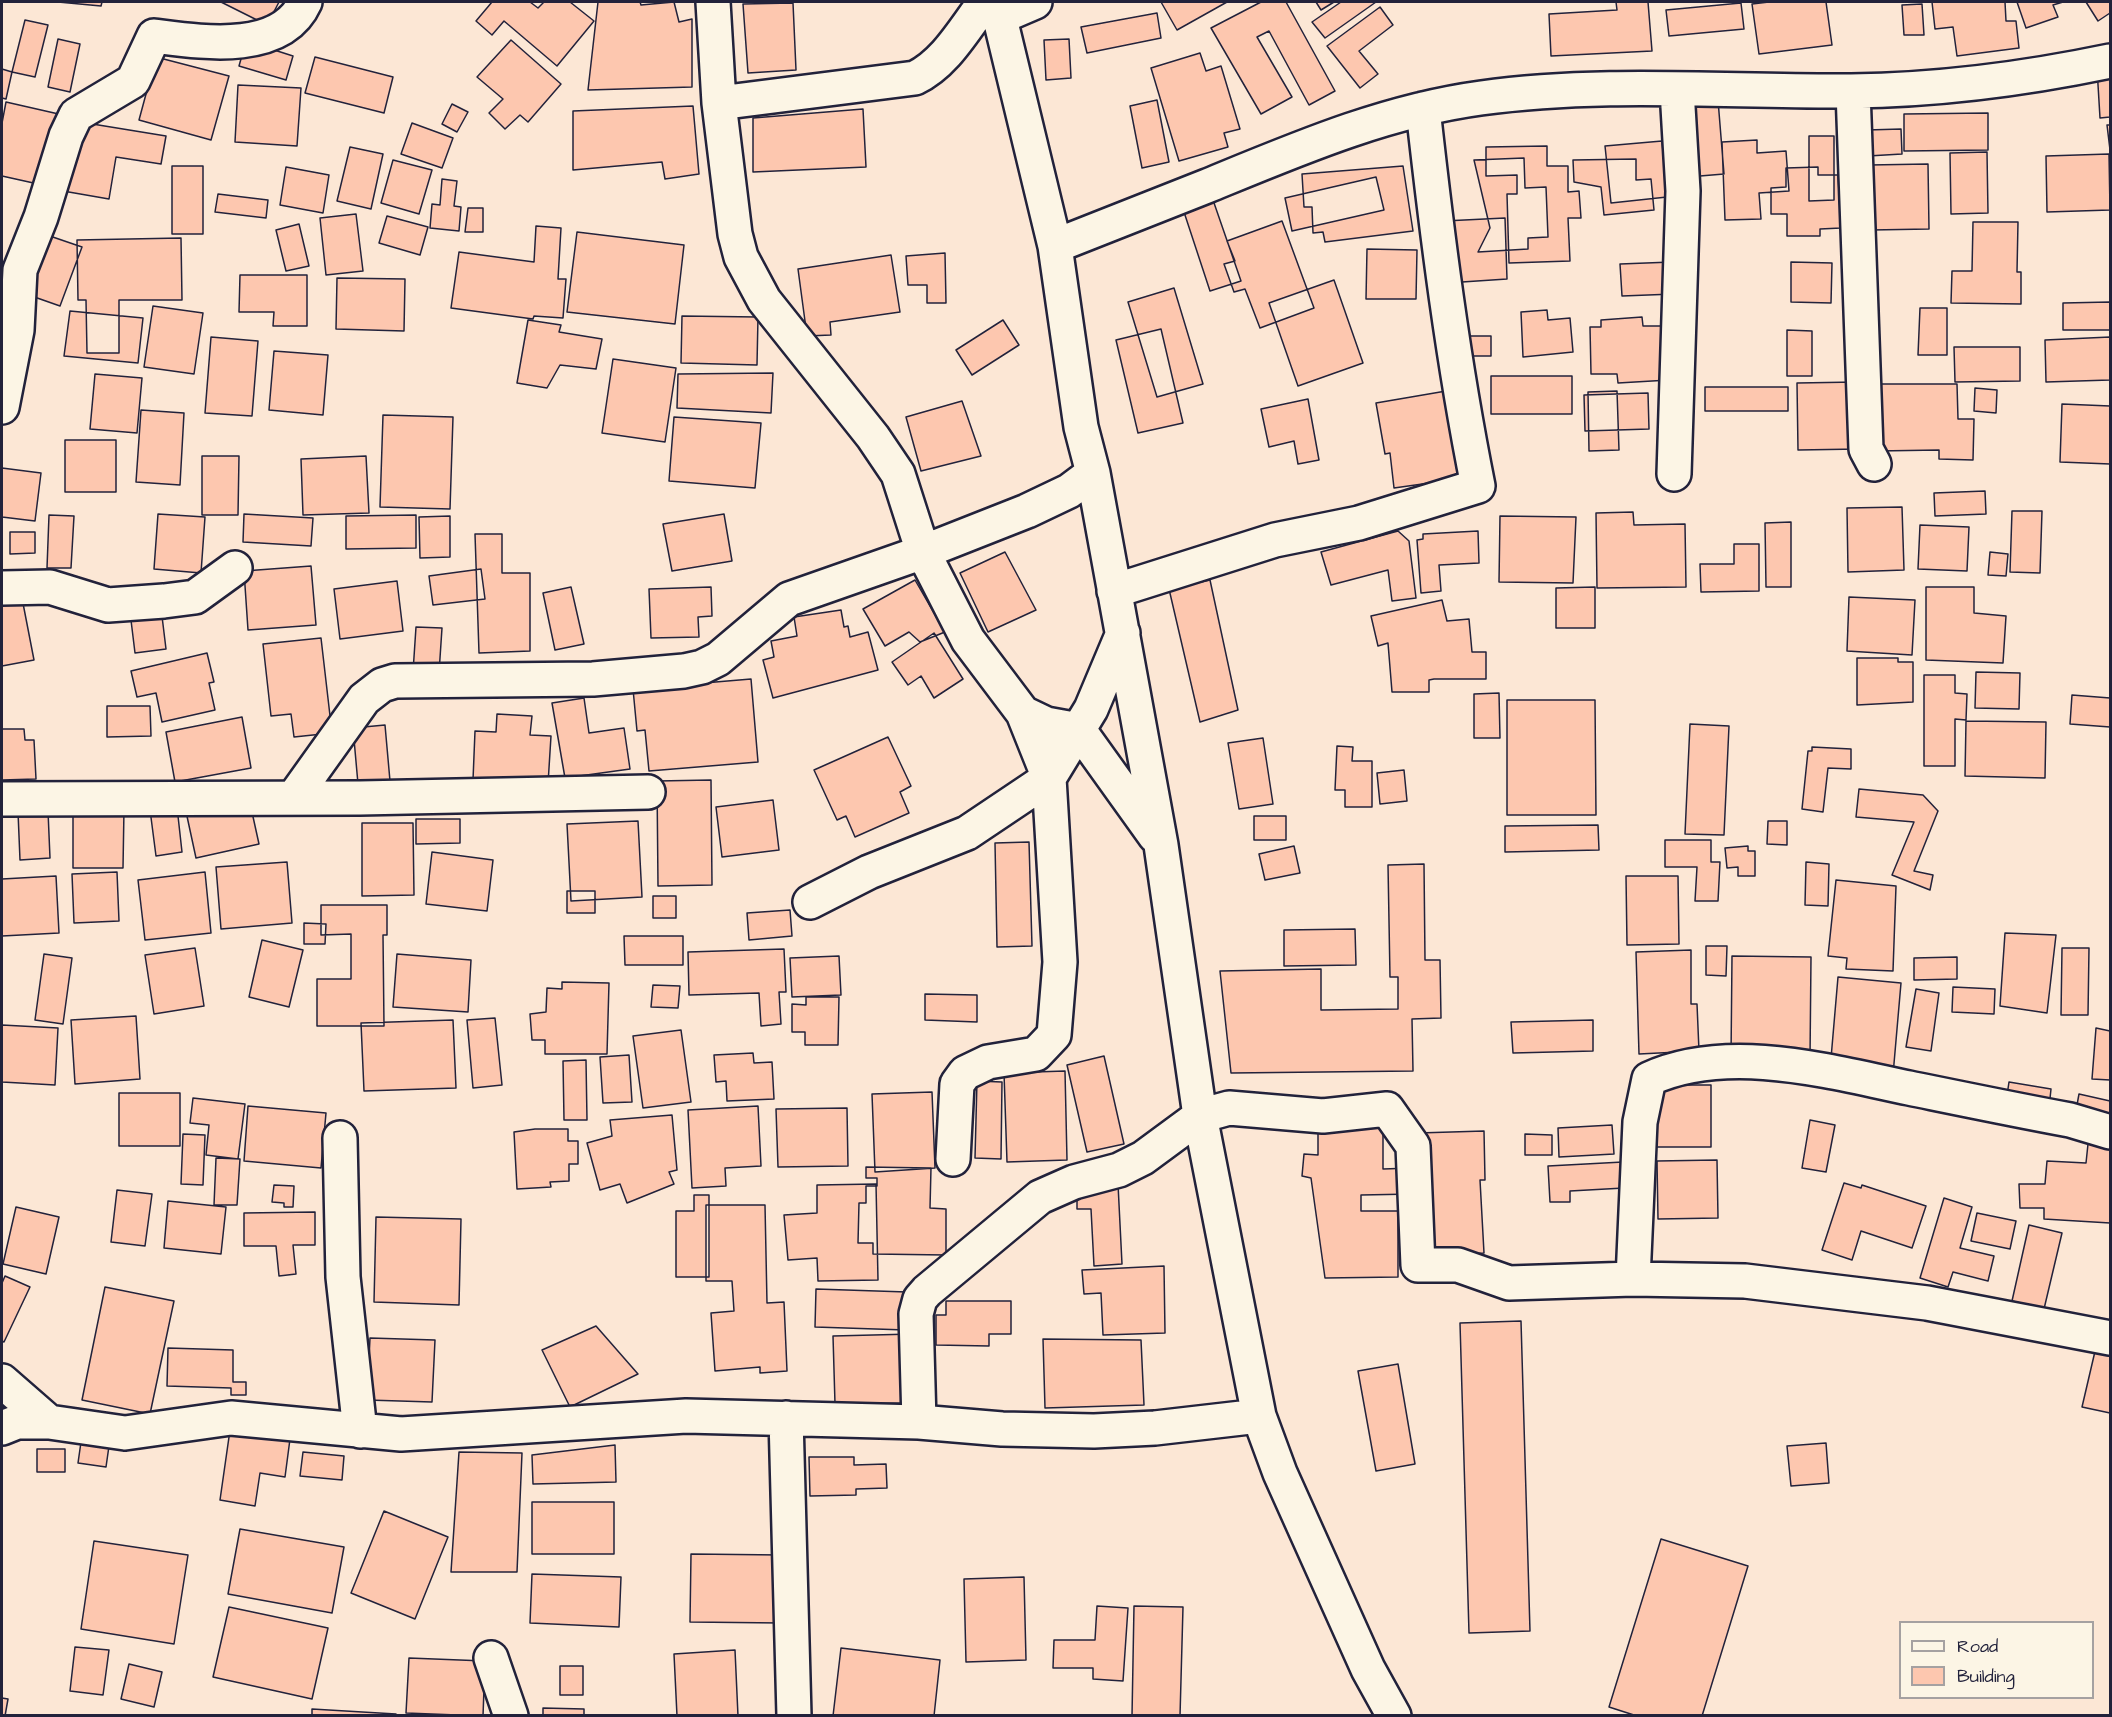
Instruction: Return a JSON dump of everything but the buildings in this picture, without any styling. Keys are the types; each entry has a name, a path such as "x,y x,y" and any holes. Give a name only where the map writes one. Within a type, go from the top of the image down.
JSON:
{"street":[{"path":"2,407 17,330 21,270 41,217 66,136 76,115 133,81 154,36 211,43 273,35 295,19 304,2"},
{"path":"713,2 718,103 735,234 741,257 764,300 873,437 898,474 923,552 968,640 1023,713 1049,778 1060,963 1054,1035 1036,1054 988,1062 965,1073 957,1084 953,1159"},
{"path":"718,103 915,78 930,71 994,7 1035,2"},
{"path":"994,7 1055,246 1081,427 1094,473 1161,845 1200,1116 1259,1416 1280,1473 1368,1669 1394,1716"},
{"path":"1055,246 1294,149 1372,122 1480,98 1553,90 1853,91 1941,88 2000,82 2110,61"},
{"path":"1674,474 1683,191 1677,90"},
{"path":"1853,91 1866,449 1874,464"},
{"path":"1114,591 1275,540 1359,523 1478,486 1460,394 1442,271 1423,109"},
{"path":"294,797 364,699 382,685 395,681 593,679 684,671 718,659 789,599 923,552 1057,497 1094,473"},
{"path":"2,588 50,587 108,605 164,601 195,597 236,568"},
{"path":"810,902 869,872 967,833 1049,778 1091,709 1123,633"},
{"path":"1023,713 1046,724 1079,730 1161,845"},
{"path":"2,799 360,798 648,792"},
{"path":"1633,1279 1640,1122 1649,1080 1672,1069 1699,1063 1795,1065 2070,1120 2110,1132"},
{"path":"919,1422 916,1314 920,1299 927,1291 1040,1197 1074,1182 1119,1170 1143,1158 1200,1116 1229,1108 1323,1116 1387,1109 1413,1146 1418,1265 1458,1265 1509,1282 1633,1279 1745,1281 1915,1301 2110,1338"},
{"path":"340,1138 343,1277 360,1431"},
{"path":"2,1381 49,1422"},
{"path":"2,1428 17,1422 49,1422 125,1433 231,1418 401,1434 686,1416 919,1422 1002,1429 1094,1431 1155,1428 1259,1416"},
{"path":"786,1418 794,1716"},
{"path":"491,1658 511,1716"}]}
